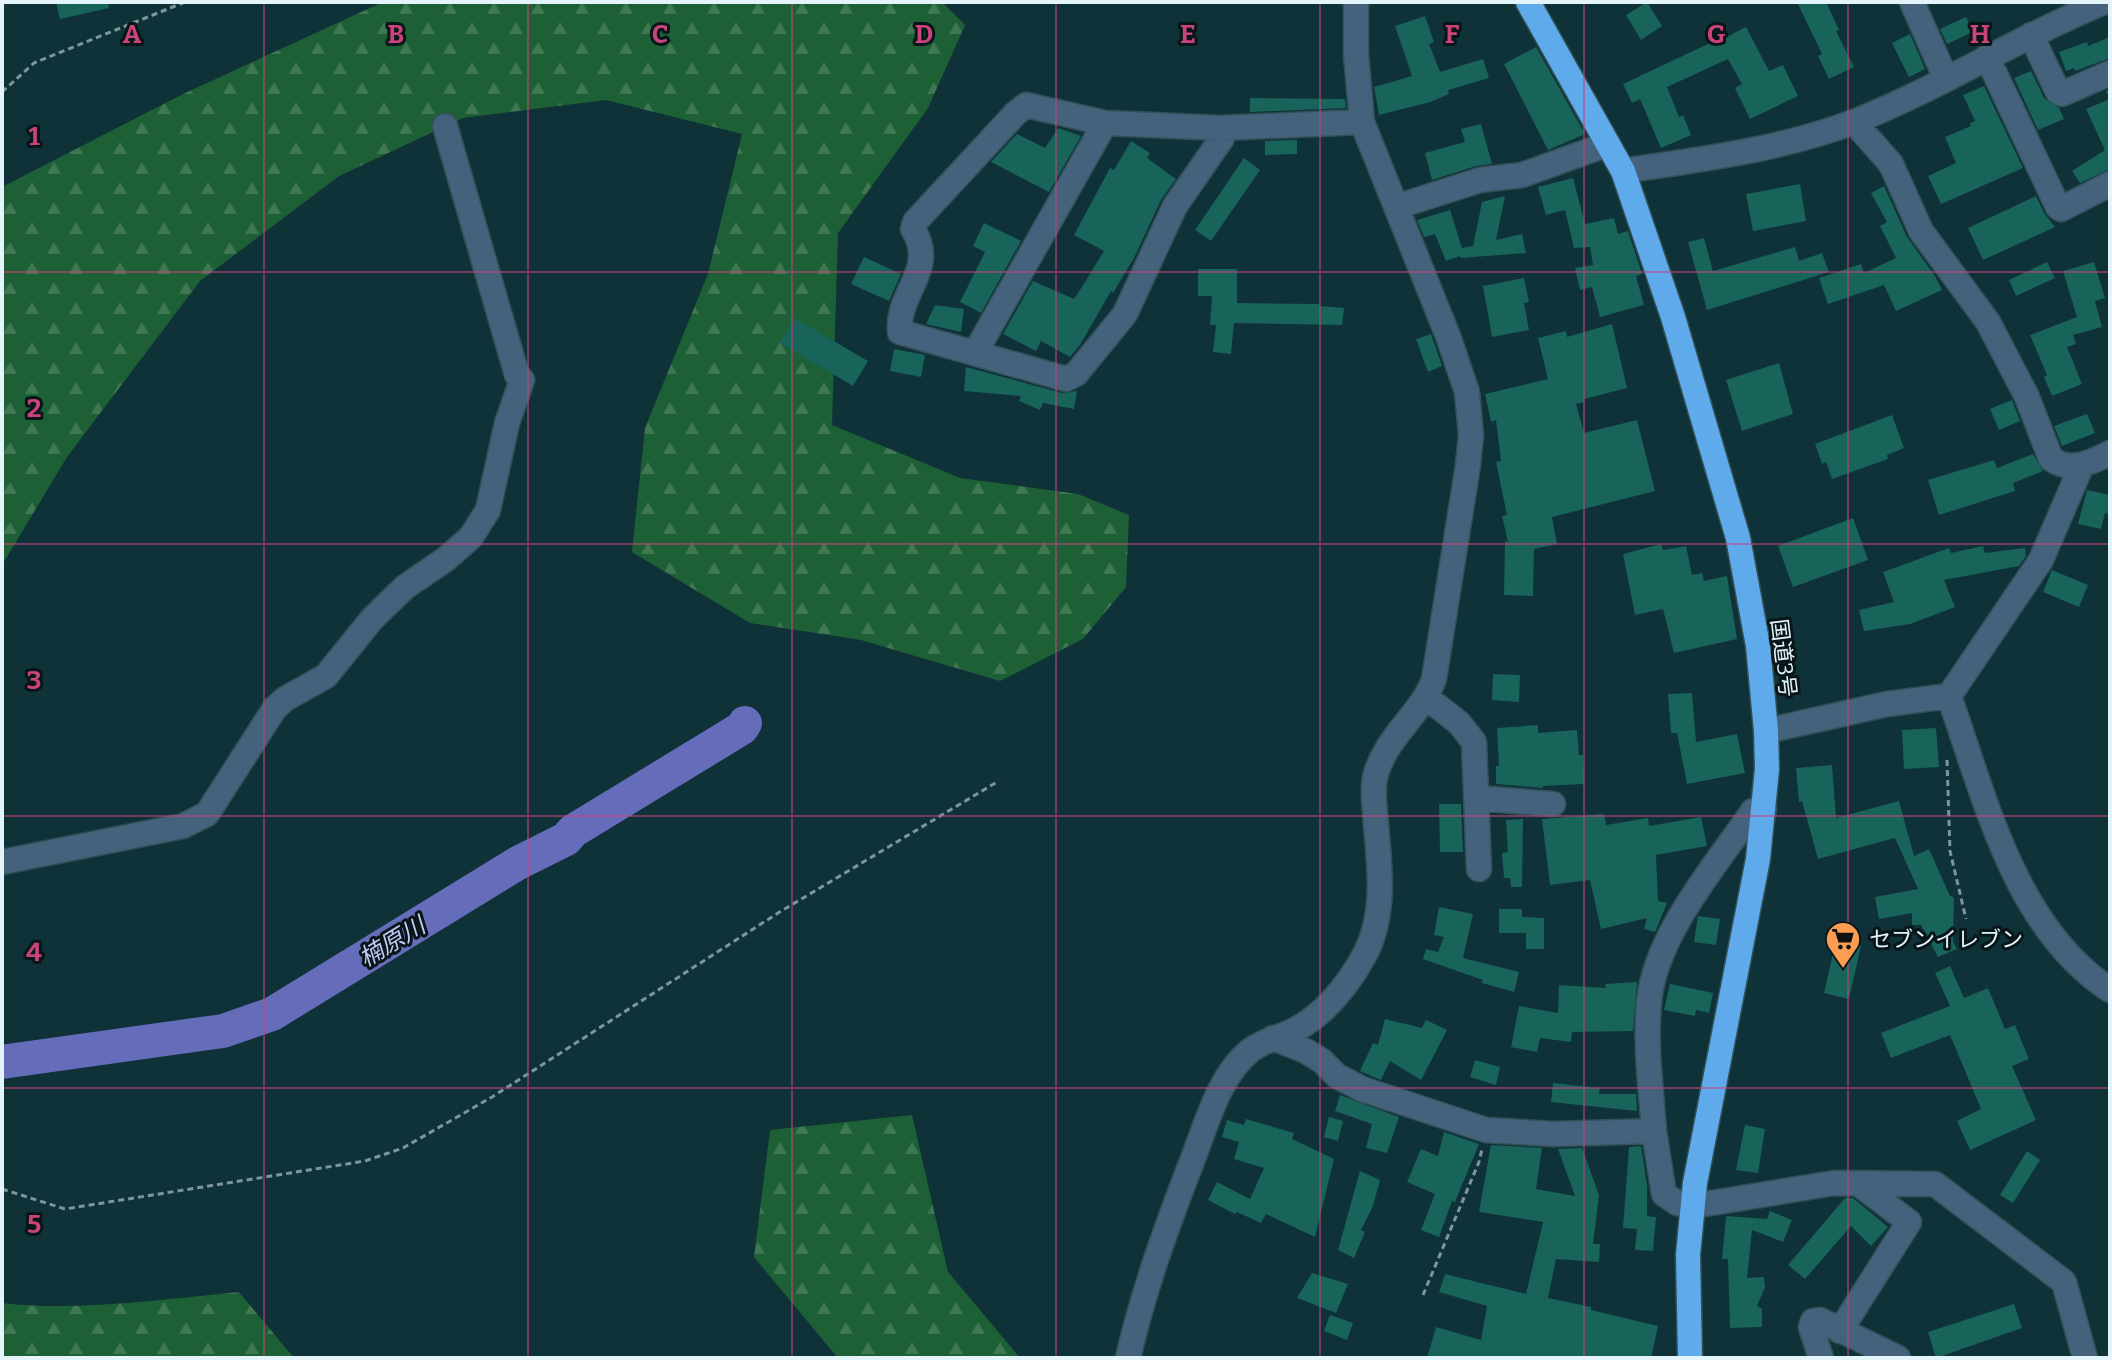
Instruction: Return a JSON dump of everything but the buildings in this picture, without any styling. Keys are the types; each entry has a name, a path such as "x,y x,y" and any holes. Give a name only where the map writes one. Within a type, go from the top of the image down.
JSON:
{"highway":[{"name":"国道3号","path":"1528,2 1623,171 1673,317 1738,538 1758,646 1766,731 1764,810 1758,859 1713,1083 1693,1206 1688,1255 1690,1358"}],"street":[{"path":"1128,1358 1142,1299 1165,1230 1228,1078 1250,1051 1299,1028 1321,1011 1348,984 1366,952 1375,928 1381,887 1373,796 1375,777 1395,735 1426,697 1434,679 1471,435 1467,392 1448,336 1362,122 1356,54 1356,2"},
{"path":"1912,2 1946,79"},
{"path":"1623,171 1785,144 1854,122 2031,35 2067,9 2104,2"},
{"path":"2031,35 2058,92 2062,94 2110,73"},
{"path":"1987,57 2058,207 2061,209 2110,184"},
{"path":"1222,128 1222,138 1175,206 1125,314 1076,374 1066,379 900,332 899,320 923,257 921,242 913,229 915,222 1026,105 1105,123 1222,128 1362,122"},
{"path":"1854,122 1891,164 1921,231 1988,322 2027,397 2051,459 2058,464 2081,467 2110,453"},
{"path":"975,353 1105,123"},
{"path":"2,862 183,826 207,814 275,708 326,676 372,619 405,587 471,537 488,510 507,423 522,380 517,375 445,126"},
{"path":"1396,207 1480,180 1522,175 1608,144"},
{"path":"1766,731 1887,704 1949,696 2041,560 2081,467"},
{"path":"1949,696 1989,817 2026,894 2063,950 2110,990"},
{"path":"1426,697 1459,723 1474,742 1479,869"},
{"path":"1477,798 1553,804"},
{"path":"1764,810 1753,811 1681,918 1659,960 1649,999 1647,1043 1654,1131 1664,1194 1677,1203 1693,1206 1834,1183 1935,1184 2064,1282 2085,1358"},
{"path":"1273,1038 1306,1051 1337,1076 1362,1089 1486,1130 1553,1134 1654,1131"},
{"path":"1840,1331 1909,1222 1859,1184"},
{"path":"1821,1358 1811,1327 1813,1321 1820,1320 1898,1358"}],"path":[{"path":"2,92 34,63 185,2"},
{"path":"1948,755 1950,851 1966,919"},
{"path":"2,1189 65,1209 365,1161 403,1148 492,1097 778,913 997,782"},
{"path":"1423,1295 1479,1162 1486,1130"}],"green space":[{"path":"383,2 942,2 965,25 928,108 838,233 832,425 960,478 1078,494 1129,515 1126,587 1083,639 1000,681 861,640 750,623 632,552 645,428 708,274 742,134 606,100 463,118 339,176 200,281 67,457 2,565 2,187 183,94"},
{"path":"912,1115 948,1272 1020,1358 838,1358 754,1257 770,1130"},
{"path":"239,1292 294,1358 2,1358 2,1303 90,1305"}],"waterway":[{"name":"楠原川","path":"2,1062 223,1031 272,1014 518,863 566,839 573,831 742,728 745,723"}],"place":[{"name":"セブンイレブン","path":"1843,970"}]}
